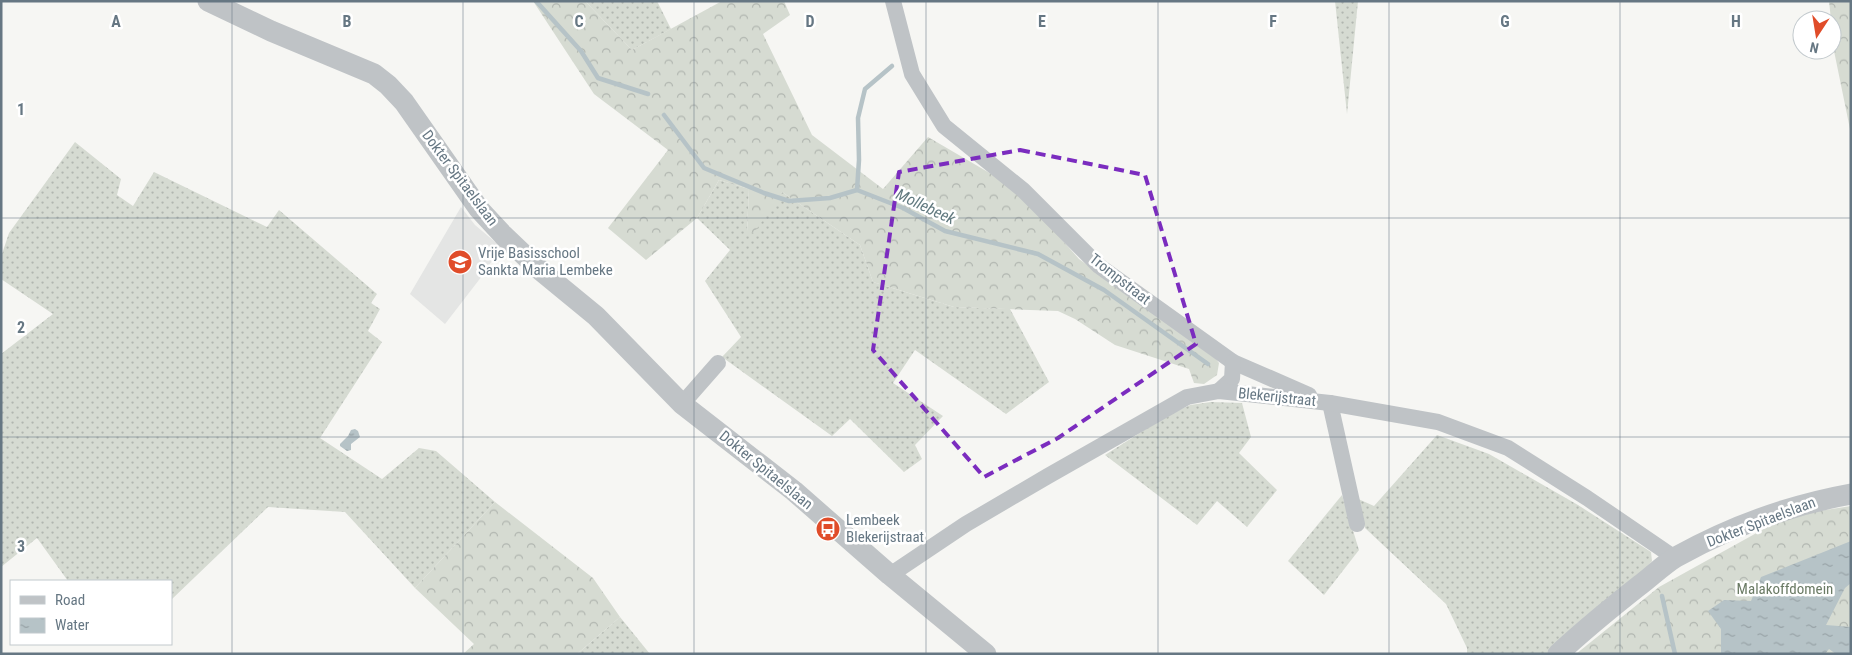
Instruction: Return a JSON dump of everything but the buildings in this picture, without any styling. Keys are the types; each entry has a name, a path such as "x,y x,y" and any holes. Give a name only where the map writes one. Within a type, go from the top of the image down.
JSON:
{"street":[{"name":"Dokter Spitaelslaan","path":"208,1 271,32 374,74 388,85 404,102 479,209 540,270 596,316 682,404 794,491 986,654"},
{"name":"Trompstraat","path":"893,1 912,74 944,126 1023,190 1099,266 1233,362 1289,388 1330,403"},
{"path":"1219,391 1232,379 1233,362"},
{"path":"682,404 718,363"},
{"name":"Blekerijstraat","path":"890,574 966,524 1187,397 1219,391 1330,403 1438,422 1508,448 1587,498 1675,558"},
{"path":"1330,403 1357,524"},
{"name":"Dokter Spitaelslaan","path":"1558,654 1587,628 1675,558 1732,530 1776,513 1817,500 1851,494"}],"highlighted area":[{"path":"1020,150 1145,175 1196,344 1058,438 984,477 873,350 899,172"}],"shaded area":[{"name":"Vrije Basisschool Sankta Maria Lembeke","path":"461,207 475,225 501,247 482,276 445,324 410,294"}],"green space":[{"path":"533,1 585,1 632,50 722,1 784,1 790,15 763,34 812,135 883,189 928,137 993,175 1028,201 1079,259 1216,359 1219,363 1217,375 1204,384 1194,383 1189,369 1115,345 1075,319 1058,311 954,307 873,282 860,245 782,192 754,233 747,232 749,189 719,180 697,218 646,260 608,228 668,150 594,94"},
{"path":"585,1 657,1 671,29 632,50"},
{"path":"1335,1 1358,1 1347,114"},
{"path":"1829,1 1851,1 1851,134 1836,60 1842,60 1842,10 1830,10"},
{"path":"75,142 121,179 117,195 133,206 154,172 267,227 279,210 377,294 371,303 380,309 368,331 382,342 320,438 382,479 419,448 436,451 495,502 415,588 345,512 268,507 172,599 172,580 67,580 37,538 1,567 1,354 53,314 1,279 1,257 9,233"},
{"path":"719,180 749,189 747,231 782,192 860,245 873,282 954,307 1010,309 1049,382 1006,414 915,350 893,383 943,416 915,445 922,459 904,472 850,419 832,436 722,357 741,337 705,281 730,250 697,218"},
{"path":"1211,402 1242,403 1251,437 1239,453 1277,490 1247,527 1217,501 1197,525 1105,455 1165,417 1190,405"},
{"path":"1437,435 1489,454 1578,505 1651,552 1652,561 1566,635 1547,654 1467,654 1467,648 1446,604 1365,528 1356,498 1374,506"},
{"path":"1342,495 1359,550 1324,595 1288,561"},
{"path":"495,502 593,578 620,617 577,654 463,654 474,644 415,588"},
{"name":"Malakoffdomein","path":"1851,506 1851,654 1576,654 1659,587 1787,516"},
{"path":"620,617 650,654 577,654"}],"water":[{"path":"355,429 360,437 351,444 351,450 347,451 340,444 351,430"},
{"path":"1851,541 1851,583 1845,588 1826,625 1851,627 1851,654 1836,654 1829,649 1825,654 1721,654 1721,629 1708,611 1724,600 1751,601 1761,577"}],"waterway":[{"name":"Mollebeek","path":"536,1 581,51 598,78 648,94"},
{"path":"857,190 859,160 858,118 865,89 892,66"},
{"name":"Mollebeek","path":"664,115 704,168 764,193 789,201 830,198 857,190 903,208 945,231 1038,254 1104,290 1208,364"},
{"name":"Mollebeek","path":"1662,596 1675,654"}],"place":[{"name":"Vrije Basisschool Sankta Maria Lembeke","path":"460,262"},
{"name":"Lembeek Blekerijstraat","path":"828,529"}]}
